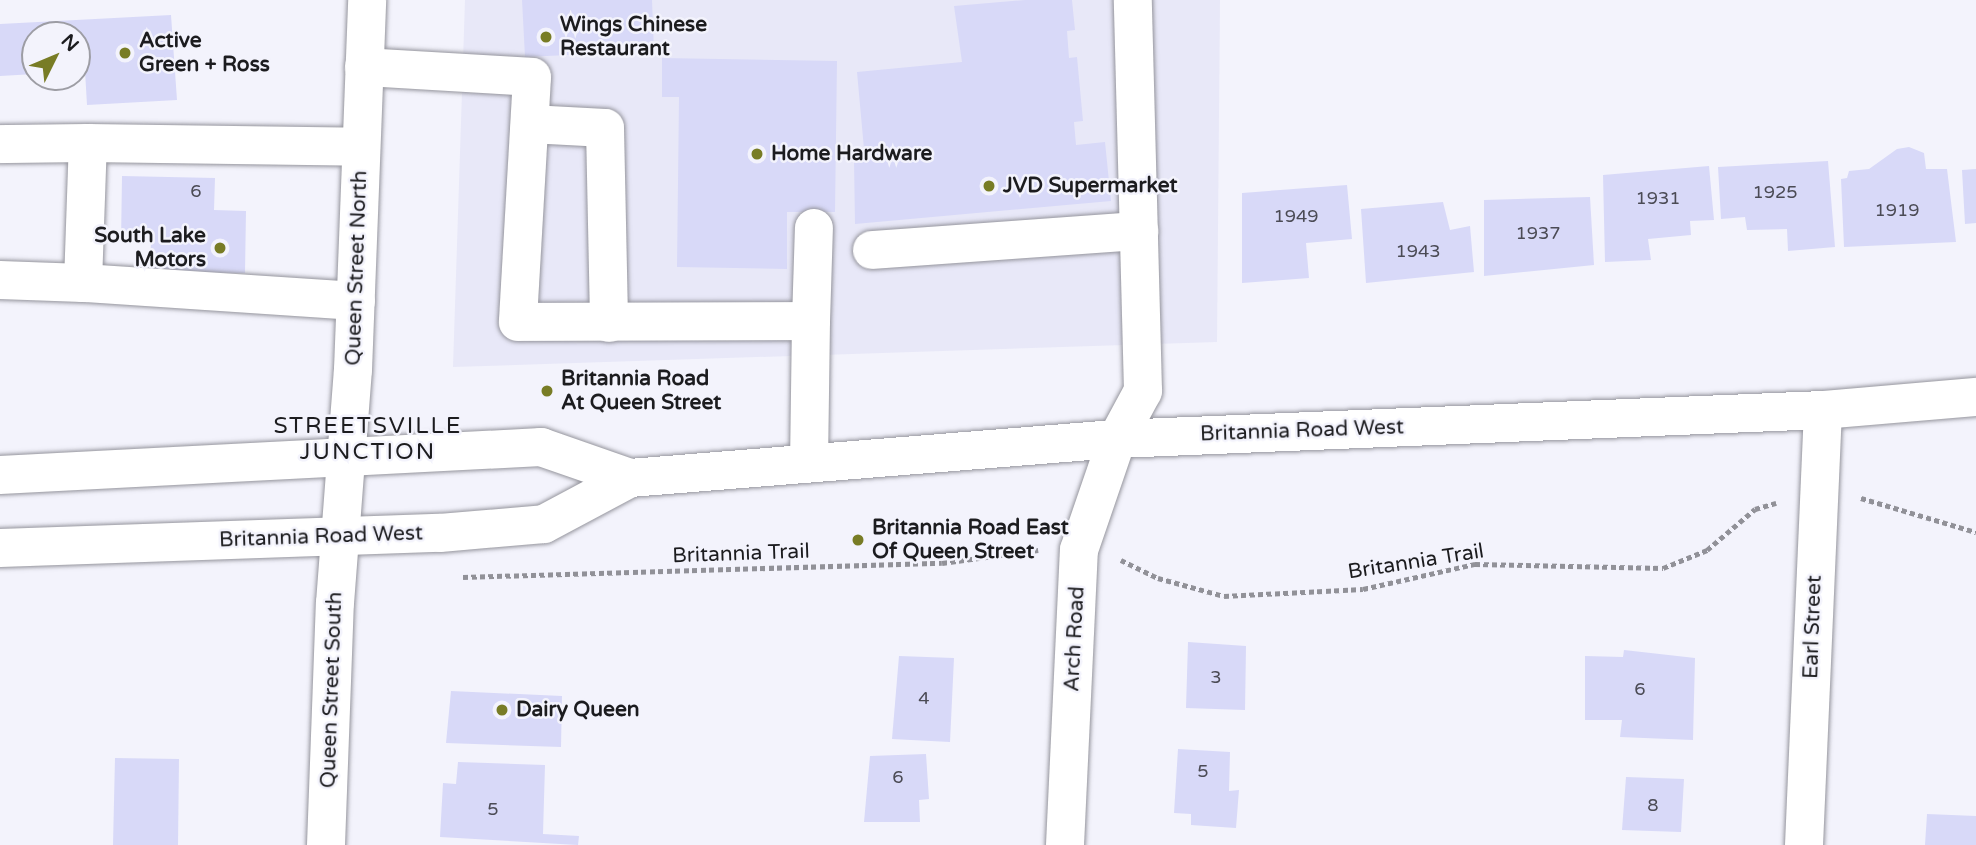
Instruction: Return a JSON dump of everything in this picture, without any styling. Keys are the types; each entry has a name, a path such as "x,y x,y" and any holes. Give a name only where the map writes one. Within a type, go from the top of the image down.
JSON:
{"main road":[{"name":"Queen Street North","path":"340,536 356,301 367,0"},
{"name":"Arch Road","path":"1065,845 1079,550 1118,439 1143,391 1133,0"},
{"path":"364,67 532,77 518,322 811,321"},
{"path":"530,124 605,128 609,323"},
{"path":"83,283 88,143"},
{"path":"0,144 361,147"},
{"path":"809,463 814,228"},
{"path":"872,250 1139,231"},
{"path":"0,280 356,301"},
{"name":"Britannia Road West","path":"0,548 340,536 544,524 630,478 1118,439 1824,410 1976,397"},
{"name":"Earl Street","path":"1804,845 1824,410"},
{"name":"Britannia Road West","path":"0,475 541,447 630,478"},
{"name":"Queen Street South","path":"326,845 340,536"}],"path":[{"path":"1853,496 1976,532"},
{"name":"Britannia Trail","path":"1113,556 1158,578 1224,596 1363,589 1475,564 1663,568 1707,550 1755,509 1767,504"},
{"name":"Britannia Trail","path":"455,577 942,563 1026,550"}],"shaded area":[{"path":"465,0 1220,0 1217,342 453,367"}],"building":[{"path":"522,0 652,0 654,51 525,57"},
{"path":"1025,0 1072,0 1075,30 1067,31 1069,58 1077,57 1083,121 1074,122 1076,145 1105,142 1111,201 855,224 854,161 865,160 857,72 962,62 954,6"},
{"name":"Active Green + Ross","path":"171,15 177,100 87,105 86,91 91,91 91,21 57,21"},
{"name":"Active Green + Ross","path":"21,23 21,75 0,76 0,24"},
{"name":"Home Hardware","path":"662,58 837,61 835,212 787,212 787,269 677,267 679,97 662,97"},
{"path":"1909,147 1924,153 1926,169 1947,169 1956,242 1844,247 1841,179 1847,178 1849,171 1869,169 1897,149"},
{"path":"1828,161 1835,247 1788,251 1787,229 1747,230 1745,217 1721,219 1718,167"},
{"path":"1709,166 1714,220 1690,221 1691,235 1648,239 1651,260 1605,262 1603,175"},
{"path":"1976,169 1976,223 1965,224 1962,170"},
{"path":"122,176 215,178 214,210 246,211 245,273 150,272 151,241 121,241"},
{"path":"1347,185 1352,239 1306,243 1309,278 1242,283 1242,193"},
{"path":"1590,197 1594,265 1484,276 1484,200"},
{"path":"1443,202 1450,230 1470,226 1474,272 1366,283 1361,209"},
{"path":"1188,642 1246,646 1245,710 1186,708"},
{"path":"1624,650 1695,658 1693,740 1620,737 1622,720 1585,720 1585,656 1623,657"},
{"path":"899,656 954,658 950,742 892,739"},
{"path":"451,691 562,696 561,747 446,743"},
{"path":"1178,749 1230,752 1229,791 1239,790 1236,828 1191,825 1191,814 1174,813"},
{"path":"926,754 929,799 919,800 920,822 864,822 870,756"},
{"path":"115,758 179,759 178,845 113,845"},
{"path":"458,762 545,765 543,834 579,836 578,845 440,837 443,783 456,784"},
{"path":"1626,777 1684,779 1681,832 1622,830"},
{"path":"1927,814 1976,816 1976,845 1925,845"}],"place":[{"name":"Wings Chinese Restaurant","path":"546,37"},
{"name":"Active Green + Ross","path":"125,53"},
{"name":"Home Hardware","path":"757,154"},
{"name":"JVD Supermarket","path":"989,186"},
{"name":"South Lake Motors","path":"220,248"},
{"name":"Britannia Road At Queen Street","path":"547,391"},
{"name":"Britannia Road East Of Queen Street","path":"858,540"},
{"name":"Dairy Queen","path":"502,710"}],"district":[{"name":"STREETSVILLE JUNCTION","path":"368,439"}]}
